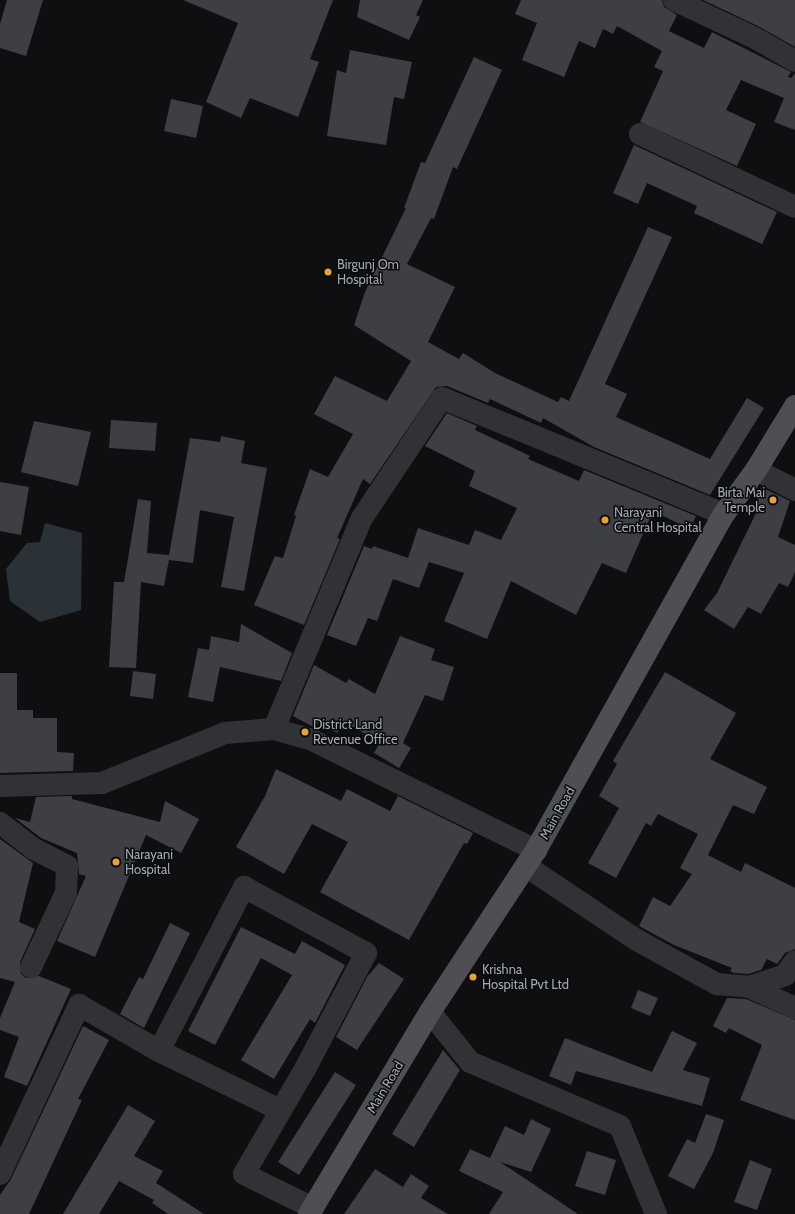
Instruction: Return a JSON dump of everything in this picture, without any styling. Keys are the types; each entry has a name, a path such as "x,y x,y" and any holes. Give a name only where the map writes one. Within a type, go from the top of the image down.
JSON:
{"main road":[{"name":"Main Road","path":"311,1211 430,1012 531,858 724,514 756,470 795,406"}],"street":[{"path":"674,0 755,38 795,61"},
{"path":"640,134 795,207"},
{"path":"274,729 362,518 442,398 724,514"},
{"path":"756,470 795,490"},
{"path":"0,786 102,783 225,733 274,729 312,740 531,858 635,939 717,984 748,986 785,975 795,961"},
{"path":"0,823 34,849 67,866 66,893 31,967"},
{"path":"159,1051 244,887 366,953 305,1069 244,1174 311,1211"},
{"path":"748,986 795,1008"},
{"path":"0,1174 80,1005 159,1051 280,1110"},
{"path":"430,1012 470,1062 620,1126 656,1214"}],"shaded area":[{"path":"45,523 82,533 81,610 40,622 10,601 6,569 27,543 40,542"}],"building":[{"path":"7,0 43,0 26,56 0,48 0,24"},
{"path":"183,0 333,0 310,59 319,62 298,117 250,98 241,118 206,102 238,23"},
{"path":"360,0 423,0 416,15 420,17 409,40 357,17"},
{"path":"521,0 662,0 664,7 677,15 669,31 704,48 712,32 791,72 788,77 791,78 795,73 795,130 774,122 784,98 741,80 726,110 756,124 737,166 640,122 663,71 654,67 662,51 617,26 613,34 603,29 595,48 579,41 564,77 522,60 537,23 515,14"},
{"path":"703,0 795,0 795,47 760,27"},
{"path":"350,50 412,62 404,99 394,97 386,145 327,136 337,70 346,73"},
{"path":"474,57 502,70 457,169 453,167 434,219 431,218 407,264 455,287 428,342 459,359 463,353 495,373 558,402 561,397 569,401 648,227 672,237 605,384 627,394 616,417 710,459 747,398 764,408 710,495 594,447 543,418 541,423 490,399 488,403 447,386 436,387 370,484 363,479 337,538 340,539 304,625 254,605 275,556 283,558 296,516 294,515 310,469 328,477 353,434 314,414 335,376 387,401 411,361 354,325 365,292 406,208 404,208 421,162 425,163"},
{"path":"171,99 203,106 196,138 164,131"},
{"path":"634,145 777,212 762,244 694,213 697,206 647,183 638,204 613,193"},
{"path":"447,413 477,426 475,430 530,456 528,459 579,481 584,470 696,516 690,529 653,511 626,573 602,563 576,615 511,581 487,639 444,621 464,573 429,562 419,588 393,579 377,621 368,618 356,646 327,635 364,546 372,549 373,546 408,558 418,528 469,545 475,530 501,540 517,508 469,486 475,471 425,446"},
{"path":"111,420 157,423 155,451 109,448"},
{"path":"34,421 91,432 78,486 21,472"},
{"path":"221,436 245,441 241,463 267,468 244,591 221,587 234,517 200,510 193,563 169,560 164,586 141,582 136,668 109,667 114,582 124,582 138,499 151,501 147,553 169,555 190,438 220,442"},
{"path":"0,482 29,487 21,535 0,531"},
{"path":"761,487 790,501 778,537 795,545 795,572 788,587 779,583 761,614 748,607 734,629 704,610 717,593 758,509 755,508"},
{"path":"241,624 292,653 281,681 220,667 213,702 188,697 198,648 209,650 211,636 239,642"},
{"path":"400,636 435,649 431,660 454,667 443,701 425,695 403,743 411,748 399,768 374,753 380,742 344,722 337,733 318,722 315,728 293,716 314,665 346,683 349,679 375,694"},
{"path":"133,671 156,674 153,699 130,696"},
{"path":"665,672 736,713 710,759 767,787 754,814 733,805 708,855 741,872 745,863 795,888 795,949 785,953 777,964 767,959 761,970 748,974 734,973 730,971 732,968 674,945 639,926 653,897 670,906 692,874 680,868 698,834 658,814 651,826 646,823 616,878 588,863 619,808 599,796 617,764 613,761"},
{"path":"0,673 17,673 17,710 33,710 33,718 57,718 57,752 74,753 73,771 0,773"},
{"path":"276,769 341,801 347,789 390,811 398,796 473,833 467,844 464,843 409,940 320,892 348,842 312,824 284,874 236,847 265,796"},
{"path":"72,796 72,799 160,822 165,801 199,819 181,853 146,835 95,957 57,941 86,876 79,874 77,853 41,838 15,818 30,822 36,797"},
{"path":"0,839 33,863 19,922 35,929 20,962 21,974 26,978 39,976 71,989 27,1086 4,1077 19,1037 0,1030 0,1018 15,982 0,978"},
{"path":"170,923 190,933 144,1028 120,1014 139,977 143,979"},
{"path":"241,927 295,954 302,941 345,965 315,1023 310,1019 274,1079 241,1060 292,975 261,958 215,1045 188,1031"},
{"path":"379,963 404,979 357,1050 336,1037 367,977"},
{"path":"638,990 658,998 650,1016 631,1008"},
{"path":"727,998 746,999 795,1020 795,1120 740,1100 762,1045 729,1028 726,1033 713,1026"},
{"path":"83,1026 109,1040 78,1099 82,1100 29,1214 0,1214 0,1195 11,1179"},
{"path":"672,1031 697,1043 683,1070 710,1078 702,1106 576,1071 571,1085 549,1076 565,1038 652,1072"},
{"path":"443,1050 460,1070 414,1147 392,1134"},
{"path":"335,1072 356,1085 299,1175 278,1162"},
{"path":"128,1105 155,1121 134,1156 163,1171 156,1183 204,1214 168,1214 152,1203 154,1200 119,1181 99,1214 63,1214"},
{"path":"706,1114 724,1120 713,1153 694,1189 668,1176 687,1139 695,1143"},
{"path":"531,1119 551,1129 531,1172 500,1162 578,1214 489,1214 503,1192 459,1171 470,1149 490,1158 505,1126 524,1135"},
{"path":"587,1151 616,1160 605,1195 575,1186"},
{"path":"750,1160 772,1169 757,1210 734,1202"},
{"path":"375,1169 403,1187 411,1174 429,1186 421,1198 448,1214 344,1214"}],"place":[{"name":"Birgunj Om Hospital","path":"328,272"},
{"name":"Birta Mai Temple","path":"773,500"},
{"name":"Narayani Central Hospital","path":"605,520"},
{"name":"District Land Revenue Office","path":"305,732"},
{"name":"Narayani Hospital","path":"116,862"},
{"name":"Krishna Hospital Pvt Ltd","path":"473,977"}]}
